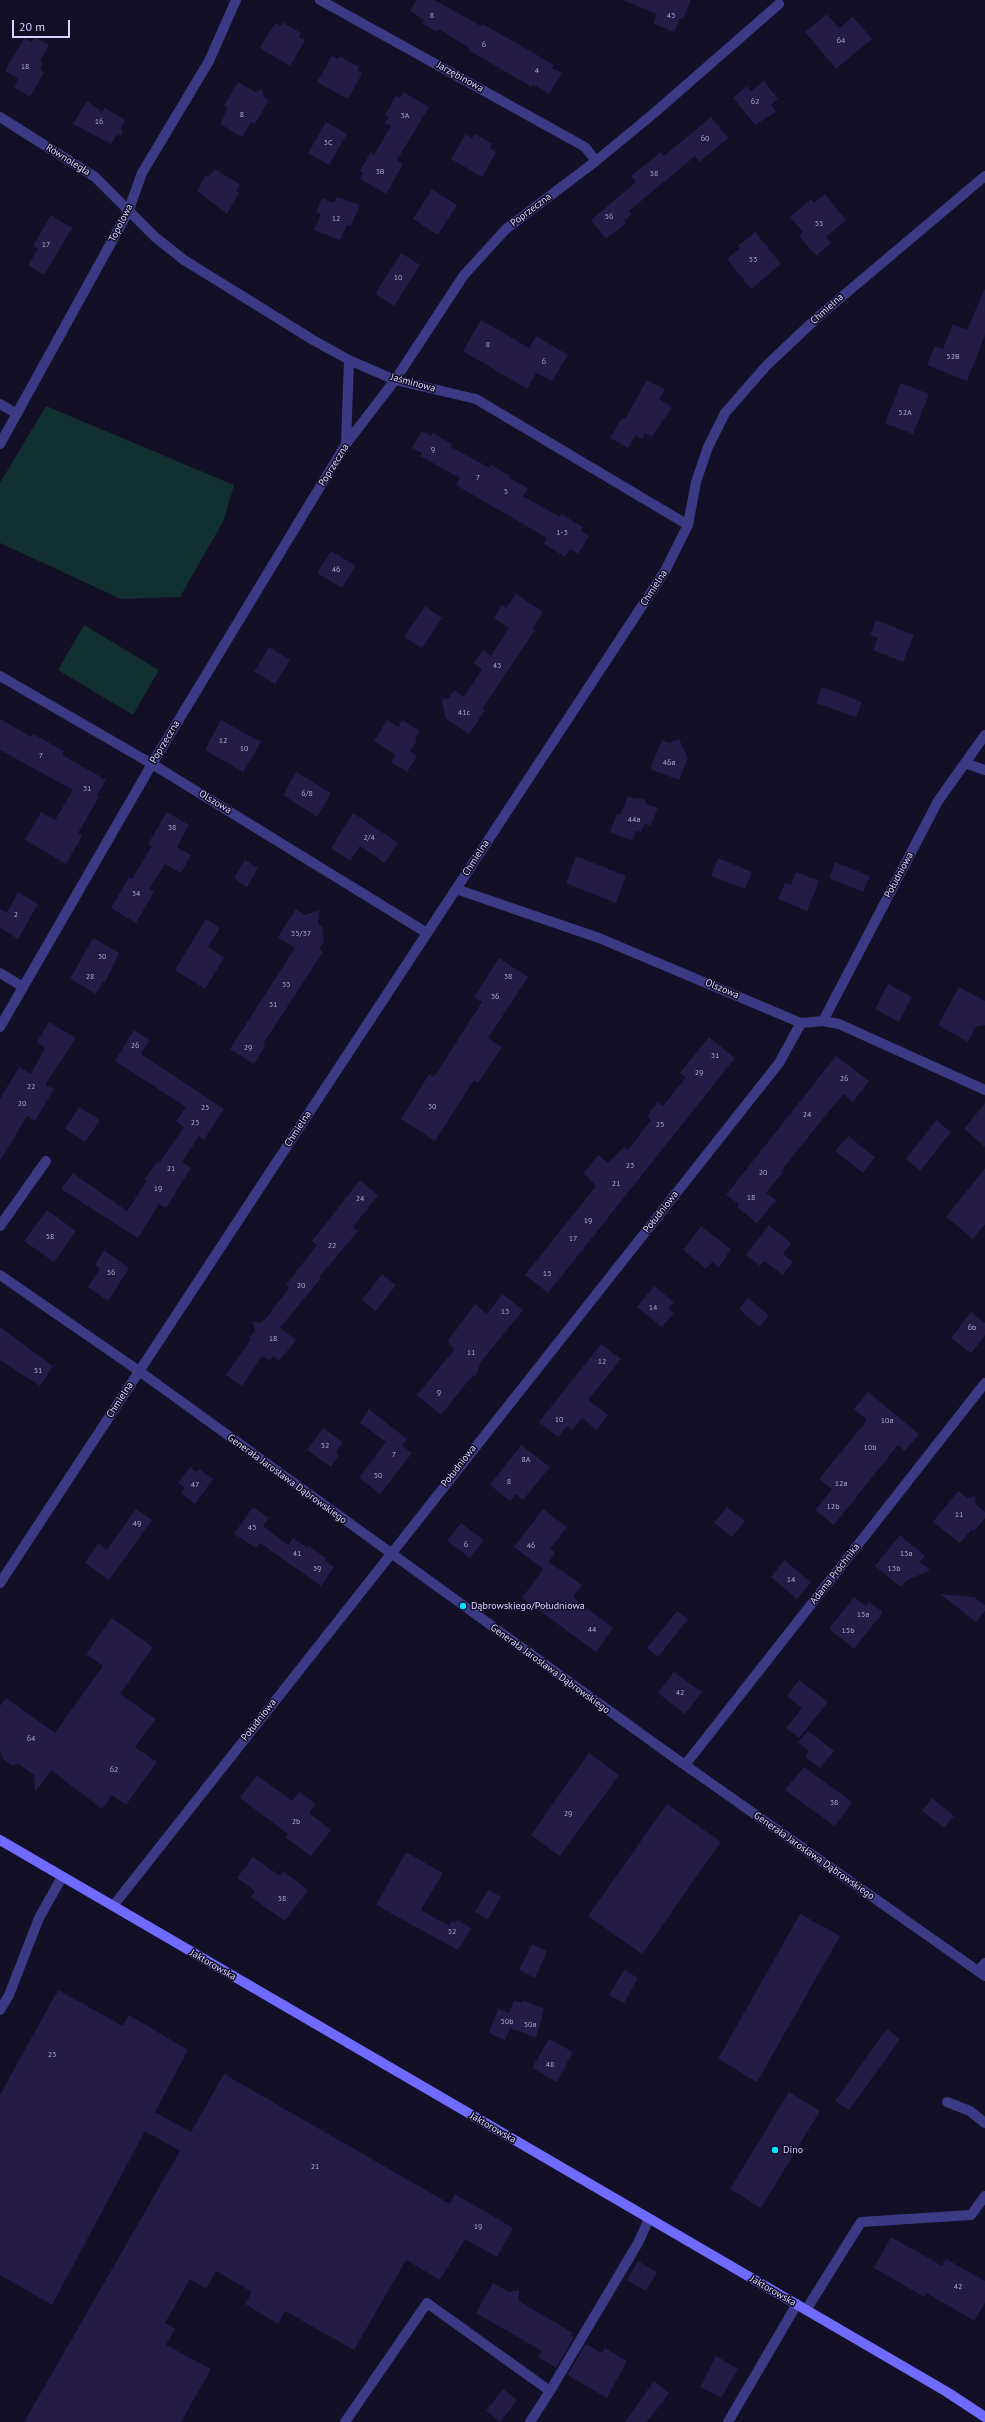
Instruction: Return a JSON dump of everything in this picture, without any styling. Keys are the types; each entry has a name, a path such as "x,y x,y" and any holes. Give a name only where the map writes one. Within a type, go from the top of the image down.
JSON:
{"main road":[{"name":"Jaktorowska","path":"0,1840 797,2304 947,2392 985,2417"}],"street":[{"name":"Topolowa","path":"0,444 128,212 142,173 209,61 236,0"},
{"name":"Jarzębinowa","path":"320,0 585,147 596,161"},
{"name":"Poprzeczna","path":"0,1026 152,764 346,444 395,380 464,275 506,229 596,161 782,2"},
{"name":"Równoległa","path":"0,117 95,177 128,212"},
{"name":"Chmielna","path":"0,1583 665,571 688,525 696,482 708,447 725,413 767,365 819,316 985,176"},
{"name":"Jaśminowa","path":"128,212 155,237 184,260 349,360 395,380 476,399 688,525"},
{"path":"346,444 349,360"},
{"path":"0,404 17,414"},
{"name":"Olszowa","path":"0,676 152,764 427,933"},
{"name":"Południowa","path":"823,1021 938,801 985,735"},
{"path":"966,763 985,770"},
{"name":"Olszowa","path":"456,889 599,938 801,1023 823,1021 839,1024 985,1090"},
{"path":"0,973 23,987"},
{"name":"Południowa","path":"113,1906 779,1063 801,1023"},
{"path":"0,1226 46,1161"},
{"name":"Generała Jarosława Dąbrowskiego","path":"0,1275 139,1371 685,1765 982,1973"},
{"name":"Adama Próchnika","path":"685,1765 985,1383"},
{"path":"0,2010 9,1995 39,1918 62,1877"},
{"path":"982,1973 985,1963"},
{"path":"947,2102 970,2111 985,2123"},
{"path":"806,2310 861,2222 971,2215 985,2196"},
{"path":"530,2422 638,2243 649,2219"},
{"path":"345,2422 427,2303 550,2391"},
{"path":"728,2422 797,2304"}],"green space":[{"path":"46,406 234,485 224,520 180,597 121,599 0,543 0,483"},
{"path":"84,625 159,670 133,715 58,670"}],"building":[{"path":"417,0 435,0 481,26 483,24 554,65 552,68 562,73 549,94 533,84 532,87 468,50 469,48 439,29 437,32 422,23 424,20 410,11"},
{"path":"623,0 691,0 683,19 680,18 674,32 653,23 657,14"},
{"path":"827,14 839,28 853,17 872,39 836,69 805,32"},
{"path":"282,22 301,33 299,37 305,40 290,66 260,48 275,23 281,26"},
{"path":"34,37 49,45 40,61 43,63 40,70 44,72 30,97 14,88 18,79 5,71 24,38 32,42"},
{"path":"332,56 338,59 340,56 359,67 357,70 362,74 348,99 317,82"},
{"path":"764,81 778,99 771,105 776,112 755,125 733,98 747,86 751,91"},
{"path":"238,82 255,92 262,90 264,97 269,100 255,124 251,122 242,137 220,124 228,108 224,106"},
{"path":"403,92 429,107 397,160 403,164 386,194 360,179 363,173 360,171 371,152 374,155 391,126 385,123 389,117 385,115 396,96 400,98"},
{"path":"87,101 102,112 105,108 125,120 121,128 123,134 116,136 111,144 73,124"},
{"path":"711,117 728,138 699,162 695,156 629,211 632,214 624,221 626,223 606,239 591,220 636,182 631,176 661,152 664,156"},
{"path":"326,122 347,134 329,165 308,153"},
{"path":"466,134 472,138 475,134 492,144 490,148 496,152 482,177 451,159"},
{"path":"214,169 240,184 236,191 239,193 227,214 197,191 206,175 209,177"},
{"path":"432,189 457,205 438,235 413,219"},
{"path":"825,194 846,220 826,237 831,243 816,256 799,236 803,232 790,217 811,199 814,203"},
{"path":"337,197 360,205 351,226 347,225 340,240 314,230 321,214 316,212 322,198 334,203"},
{"path":"51,215 72,228 44,275 28,265 38,249 33,246"},
{"path":"755,232 781,264 751,289 727,259 740,248 738,246"},
{"path":"401,253 420,265 394,306 375,294"},
{"path":"985,288 985,335 967,381 927,365 935,346 943,349 953,324 967,330"},
{"path":"481,320 529,348 536,336 568,355 552,381 536,373 527,389 463,351"},
{"path":"647,380 665,390 659,399 672,407 652,437 645,433 642,439 635,435 628,448 610,438 622,418 625,419"},
{"path":"901,383 929,394 913,434 885,423"},
{"path":"422,431 431,436 432,433 452,444 451,447 490,468 491,465 510,476 509,478 528,488 523,496 560,517 561,514 583,527 581,531 589,536 578,554 570,549 565,557 544,544 547,538 456,485 460,478 420,456 422,453 412,448"},
{"path":"331,551 356,566 342,588 317,573"},
{"path":"516,594 543,612 532,628 535,630 482,709 485,710 469,734 445,718 442,699 449,698 454,690 464,697 482,669 474,663 483,650 491,656 509,628 494,618 502,605 506,608"},
{"path":"425,606 442,618 422,648 404,637"},
{"path":"876,620 914,635 903,662 873,650 878,638 870,635"},
{"path":"269,647 290,660 275,684 254,672"},
{"path":"822,687 862,702 856,717 816,703"},
{"path":"0,719 31,737 33,734 64,751 62,755 106,780 97,795 99,797 78,833 82,836 66,864 25,840 41,812 55,820 73,790 0,750"},
{"path":"221,720 261,742 243,772 205,750"},
{"path":"387,720 398,727 402,720 420,731 415,739 417,740 410,751 417,756 407,772 391,762 396,755 374,741"},
{"path":"679,739 688,758 679,780 650,769 662,740 669,743"},
{"path":"296,772 331,793 317,817 283,795"},
{"path":"628,796 635,799 639,798 645,800 646,804 658,808 650,826 645,823 641,832 636,831 632,841 610,832 617,814 620,815"},
{"path":"167,812 189,825 177,847 191,855 181,873 165,864 149,889 154,892 136,923 111,908 129,877 132,879 152,846 148,844"},
{"path":"353,813 398,843 385,863 360,846 350,861 331,848"},
{"path":"576,856 626,876 616,903 566,883"},
{"path":"718,858 752,872 745,889 711,876"},
{"path":"245,860 258,868 247,887 234,878"},
{"path":"835,862 870,876 863,892 829,878"},
{"path":"796,872 819,881 807,911 778,899 785,883 791,885"},
{"path":"18,892 38,904 18,939 0,928 0,909 7,913"},
{"path":"296,909 305,915 319,910 318,924 322,926 324,941 319,949 323,952 263,1044 265,1046 254,1064 230,1049 295,948 278,937"},
{"path":"206,919 220,928 208,947 224,958 205,989 175,970"},
{"path":"93,938 119,953 105,983 103,982 96,994 70,979"},
{"path":"499,958 528,977 488,1038 502,1047 478,1083 474,1080 435,1141 401,1119 429,1074 434,1077 482,1002 474,997"},
{"path":"888,984 912,997 899,1022 875,1009"},
{"path":"959,987 985,1001 985,1025 976,1027 968,1042 938,1025"},
{"path":"49,1022 76,1038 45,1085 54,1089 35,1121 27,1116 0,1161 0,1099 19,1067 31,1074 45,1048 37,1042"},
{"path":"134,1030 150,1040 141,1054 224,1109 204,1140 199,1136 182,1162 191,1168 166,1208 159,1204 138,1238 61,1189 73,1173 127,1211 147,1181 145,1179 151,1170 158,1161 160,1162 184,1127 176,1121 186,1107 115,1061"},
{"path":"709,1037 735,1058 548,1293 525,1275 596,1186 584,1173 598,1155 608,1163 624,1147 628,1150 651,1120 647,1117 652,1109 658,1102 663,1106 686,1077 680,1073"},
{"path":"836,1056 869,1081 853,1102 843,1094 781,1171 783,1172 766,1193 776,1200 757,1223 737,1207 739,1204 726,1195"},
{"path":"985,1103 985,1147 964,1129"},
{"path":"79,1107 100,1120 85,1142 65,1129"},
{"path":"936,1120 951,1132 920,1171 906,1159"},
{"path":"848,1136 875,1157 863,1173 835,1151"},
{"path":"985,1168 985,1224 973,1239 946,1217"},
{"path":"360,1180 378,1195 353,1227 358,1231 319,1277 321,1278 280,1328 296,1340 279,1361 273,1356 270,1361 262,1356 242,1386 226,1375 255,1331 252,1321 261,1323 267,1317 289,1288 286,1285 317,1245 312,1241"},
{"path":"47,1210 76,1231 54,1262 24,1241"},
{"path":"769,1225 791,1243 783,1254 793,1262 783,1275 764,1261 760,1266 746,1255"},
{"path":"701,1226 731,1249 719,1267 712,1262 706,1269 683,1250"},
{"path":"104,1250 129,1268 108,1301 88,1287 100,1269 95,1265"},
{"path":"382,1274 396,1285 376,1311 362,1300"},
{"path":"654,1286 674,1302 668,1309 674,1313 662,1327 637,1307"},
{"path":"502,1294 523,1310 481,1362 475,1377 473,1375 441,1415 417,1395 454,1350 448,1341 475,1304 487,1314"},
{"path":"748,1298 769,1315 760,1327 739,1309"},
{"path":"971,1312 985,1323 985,1335 971,1353 951,1338"},
{"path":"0,1327 53,1366 40,1386 0,1360"},
{"path":"601,1344 621,1359 588,1400 608,1415 597,1430 582,1418 572,1430 567,1426 558,1437 539,1422"},
{"path":"868,1392 919,1434 905,1451 898,1445 834,1525 815,1510 832,1489 819,1479 867,1420 854,1409"},
{"path":"369,1409 407,1439 402,1445 412,1453 380,1494 359,1478 386,1442 360,1423"},
{"path":"323,1428 343,1442 336,1452 339,1455 331,1467 307,1450"},
{"path":"521,1445 550,1467 523,1500 516,1494 510,1501 490,1485"},
{"path":"190,1467 197,1472 199,1469 213,1479 195,1504 181,1493 185,1488 178,1483"},
{"path":"958,1491 967,1498 975,1496 976,1505 985,1512 985,1518 974,1531 972,1529 960,1543 933,1522"},
{"path":"253,1507 269,1518 263,1526 288,1545 293,1538 308,1548 309,1546 326,1558 324,1560 334,1567 321,1586 260,1543 256,1548 234,1534"},
{"path":"727,1507 745,1521 732,1537 714,1523"},
{"path":"136,1509 152,1520 109,1580 85,1563 98,1544 107,1550"},
{"path":"543,1509 567,1527 550,1549 555,1553 549,1562 582,1585 573,1597 613,1628 596,1652 522,1598 543,1569 514,1547"},
{"path":"461,1523 484,1540 470,1558 447,1541"},
{"path":"900,1535 925,1556 920,1562 930,1570 906,1581 901,1587 875,1566"},
{"path":"784,1560 811,1582 797,1599 771,1577"},
{"path":"940,1594 974,1597 985,1605 985,1611 976,1622"},
{"path":"854,1597 866,1606 869,1602 883,1612 854,1649 829,1629"},
{"path":"677,1611 688,1619 658,1657 647,1648"},
{"path":"112,1618 153,1647 120,1694 156,1719 135,1747 157,1762 126,1805 112,1795 102,1809 51,1770 35,1792 34,1775 19,1764 11,1765 4,1760 0,1750 0,1706 6,1698 55,1733 103,1666 86,1654"},
{"path":"674,1672 702,1692 685,1714 658,1693"},
{"path":"799,1680 828,1702 799,1738 786,1728 802,1708 787,1696"},
{"path":"808,1731 834,1751 820,1768 805,1757 809,1751 798,1742"},
{"path":"589,1753 619,1775 560,1856 531,1835"},
{"path":"804,1767 852,1802 835,1826 785,1790"},
{"path":"257,1775 292,1801 299,1792 316,1804 309,1813 331,1830 311,1856 285,1837 288,1834 240,1798"},
{"path":"932,1798 954,1816 944,1828 922,1811"},
{"path":"667,1804 721,1842 642,1954 588,1916"},
{"path":"406,1852 443,1873 421,1910 449,1926 452,1921 456,1923 457,1920 471,1928 458,1950 376,1905"},
{"path":"253,1857 280,1876 283,1871 308,1890 285,1921 251,1897 255,1891 237,1878"},
{"path":"488,1890 501,1897 488,1919 475,1912"},
{"path":"800,1914 840,1936 757,2082 718,2059"},
{"path":"532,1944 547,1951 535,1978 519,1970"},
{"path":"624,1970 638,1978 624,2003 609,1995"},
{"path":"58,1990 123,2026 129,2015 188,2050 155,2112 191,2132 224,2074 450,2204 455,2194 513,2228 497,2257 465,2239 440,2280 406,2260 354,2350 285,2311 278,2324 245,2304 252,2292 216,2271 206,2289 190,2279 165,2323 175,2329 166,2345 211,2369 181,2422 24,2422 180,2151 145,2131 52,2305 0,2275 0,2095"},
{"path":"523,2000 544,2009 536,2038 510,2028 505,2040 489,2033 498,2009 509,2013 514,2001 522,2003"},
{"path":"887,2029 900,2039 849,2110 835,2101"},
{"path":"549,2039 573,2052 557,2082 532,2068"},
{"name":"Dino","path":"789,2092 820,2111 761,2208 730,2189"},
{"path":"891,2237 942,2266 946,2259 985,2281 985,2303 974,2321 927,2293 924,2297 874,2268"},
{"path":"638,2261 657,2272 646,2291 627,2280"},
{"path":"493,2283 509,2292 519,2290 519,2301 573,2333 571,2336 574,2337 556,2368 538,2357 542,2351 476,2313"},
{"path":"586,2344 602,2353 605,2348 627,2361 607,2398 567,2375"},
{"path":"716,2356 738,2369 721,2398 700,2387"},
{"path":"654,2381 669,2393 647,2422 625,2422"},
{"path":"503,2389 517,2400 500,2422 486,2411"}],"place":[{"name":"Dąbrowskiego/Południowa","path":"463,1606"},
{"name":"Dino","path":"775,2150"}]}
